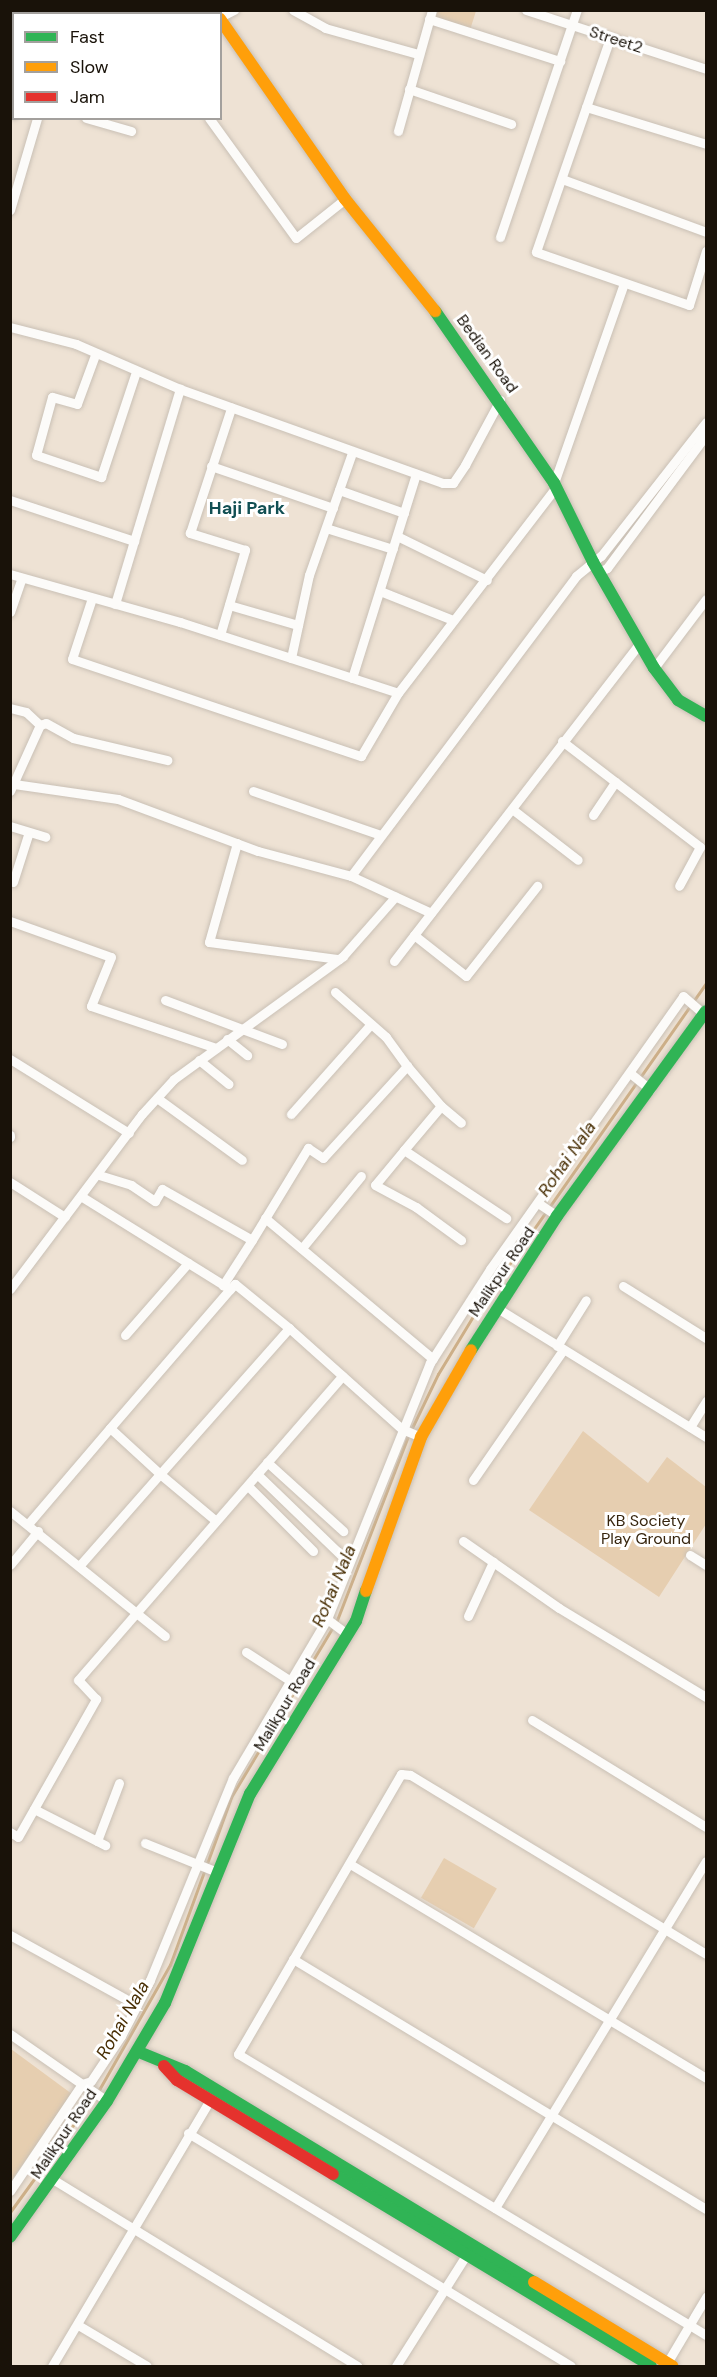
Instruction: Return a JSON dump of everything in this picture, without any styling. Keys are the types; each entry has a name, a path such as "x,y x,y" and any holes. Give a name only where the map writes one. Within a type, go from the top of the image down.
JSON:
{"street":[{"path":"293,10 325,28 418,54"},
{"name":"Street2","path":"526,10 538,12 572,26 706,69"},
{"path":"500,237 577,10"},
{"path":"398,131 418,54 431,15 560,61"},
{"name":"Bedian Road","path":"222,21 345,199 407,273 500,400 555,485 596,567 654,668 678,700 706,716"},
{"path":"610,38 536,252 689,305 706,251"},
{"path":"410,89 511,124"},
{"path":"586,107 706,144"},
{"path":"10,210 35,120"},
{"path":"93,120 131,131"},
{"path":"210,120 296,238 345,199"},
{"path":"562,178 706,232"},
{"path":"92,598 72,659 361,756 398,693 453,620 487,580 555,485 624,283"},
{"path":"10,327 76,344 95,355 136,372 352,453 416,474 453,483 500,400"},
{"path":"95,355 78,404 52,397 36,455 101,477 136,372"},
{"path":"115,604 180,389"},
{"path":"220,635 245,550 190,533 231,408"},
{"path":"641,514 706,422"},
{"path":"351,876 576,576 596,567 706,435"},
{"path":"291,658 298,625 326,528 352,453"},
{"path":"211,466 333,508"},
{"path":"352,678 416,474"},
{"path":"339,490 404,513"},
{"path":"10,500 134,541"},
{"path":"326,528 393,549"},
{"path":"397,536 487,580"},
{"path":"10,574 220,635 398,693"},
{"path":"10,612 22,578"},
{"path":"380,591 453,620"},
{"path":"654,668 706,599"},
{"path":"229,605 298,625"},
{"path":"394,961 640,643"},
{"path":"10,708 26,712 40,725"},
{"path":"167,760 73,738 46,723 40,725 12,787 118,800 237,843 351,876 431,914"},
{"path":"562,741 703,845 679,886"},
{"path":"592,815 615,782"},
{"path":"253,791 381,836"},
{"path":"512,809 578,860"},
{"path":"10,826 45,837"},
{"path":"13,882 29,832"},
{"path":"237,843 209,942 339,959"},
{"path":"414,934 466,976 537,886"},
{"path":"10,1289 157,1098 199,1060 339,959 395,897"},
{"path":"10,921 111,957 91,1006 216,1048"},
{"path":"335,992 371,1024 441,1106 461,1123"},
{"path":"10,2191 82,2084 91,2081 137,2006 233,1778 289,1680 329,1621 402,1429 433,1359 539,1204 632,1075 683,996 703,1012"},
{"path":"165,1000 244,1027 282,1044"},
{"name":"Malikpur Road","path":"10,2237 54,2180 139,2052 165,2003 214,1871 250,1794 344,1633 356,1621 418,1436 554,1214 703,1012"},
{"path":"291,1114 371,1024"},
{"path":"227,1040 247,1055"},
{"path":"10,1059 129,1133"},
{"path":"199,1060 229,1084"},
{"path":"28,1524 226,1287 308,1148 323,1158 407,1066"},
{"path":"632,1075 647,1087"},
{"path":"157,1098 242,1160"},
{"path":"441,1106 375,1185 416,1207 461,1240"},
{"path":"404,1150 506,1218"},
{"path":"99,1175 131,1185 155,1201 162,1189 252,1240"},
{"path":"302,1248 361,1176"},
{"path":"10,1182 65,1217"},
{"path":"82,1197 226,1287"},
{"path":"539,1204 554,1214"},
{"path":"266,1218 433,1359"},
{"path":"125,1335 188,1263"},
{"path":"226,1287 235,1284 289,1328 402,1429 418,1436"},
{"path":"623,1286 706,1338"},
{"path":"473,1480 560,1348 586,1300"},
{"path":"497,1308 706,1437"},
{"path":"80,1565 289,1328"},
{"path":"10,1832 18,1837 96,1699 78,1680 342,1376"},
{"path":"690,1427 706,1401"},
{"path":"110,1428 216,1521"},
{"path":"267,1462 343,1531"},
{"path":"258,1474 345,1559"},
{"path":"248,1486 313,1551"},
{"path":"10,1511 38,1531 165,1636"},
{"path":"10,1565 38,1531"},
{"path":"463,1541 559,1608 706,1697"},
{"path":"690,1555 706,1565"},
{"path":"468,1616 493,1562"},
{"path":"329,1621 344,1633"},
{"path":"246,1652 289,1680"},
{"path":"532,1720 706,1827"},
{"path":"706,1954 410,1775 401,1774 395,1780 350,1864 238,2054 242,2060 706,2335"},
{"path":"34,1809 101,1843 119,1784"},
{"path":"145,1843 214,1871"},
{"path":"495,2208 706,1861"},
{"path":"350,1864 609,2022 706,2078"},
{"path":"10,1935 137,2006"},
{"path":"293,1959 706,2209"},
{"path":"10,2034 105,2100"},
{"path":"139,2052 163,2065 185,2071 473,2243 670,2365 706,2297"},
{"path":"163,2065 177,2080 651,2367"},
{"path":"52,2367 132,2227 210,2100"},
{"path":"188,2133 448,2289 571,2367"},
{"path":"54,2180 358,2367"},
{"path":"396,2367 448,2289 473,2243"},
{"path":"78,2325 147,2367"}],"green space":[{"path":"438,11 476,11 470,30 435,19"},
{"name":"KB Society Play Ground","path":"583,1431 648,1483 667,1457 706,1487 706,1524 659,1597 529,1510"},
{"path":"444,1858 497,1888 474,1928 421,1898"},
{"path":"11,2049 72,2094 11,2181"}],"waterway":[{"name":"Rohai Nala","path":"10,2212 100,2088 170,1965 231,1797 337,1620 408,1436 438,1374 475,1313 706,983"}],"traffic: fast":[{"path":"435,311 554,483 593,562 654,668 678,700 706,716"},
{"path":"471,1350 557,1216 706,1011"},
{"path":"10,2237 107,2101 165,2003 250,1794 356,1621 366,1591"},
{"path":"139,2052 185,2071 534,2282"},
{"path":"333,2174 651,2366"}],"traffic: slow":[{"path":"222,22 345,199 435,311"},
{"path":"366,1591 421,1437 471,1350"},
{"path":"534,2282 672,2366"}],"traffic: jam":[{"path":"164,2066 177,2080 333,2174"}],"district":[{"name":"Haji Park","path":"247,508"}]}
